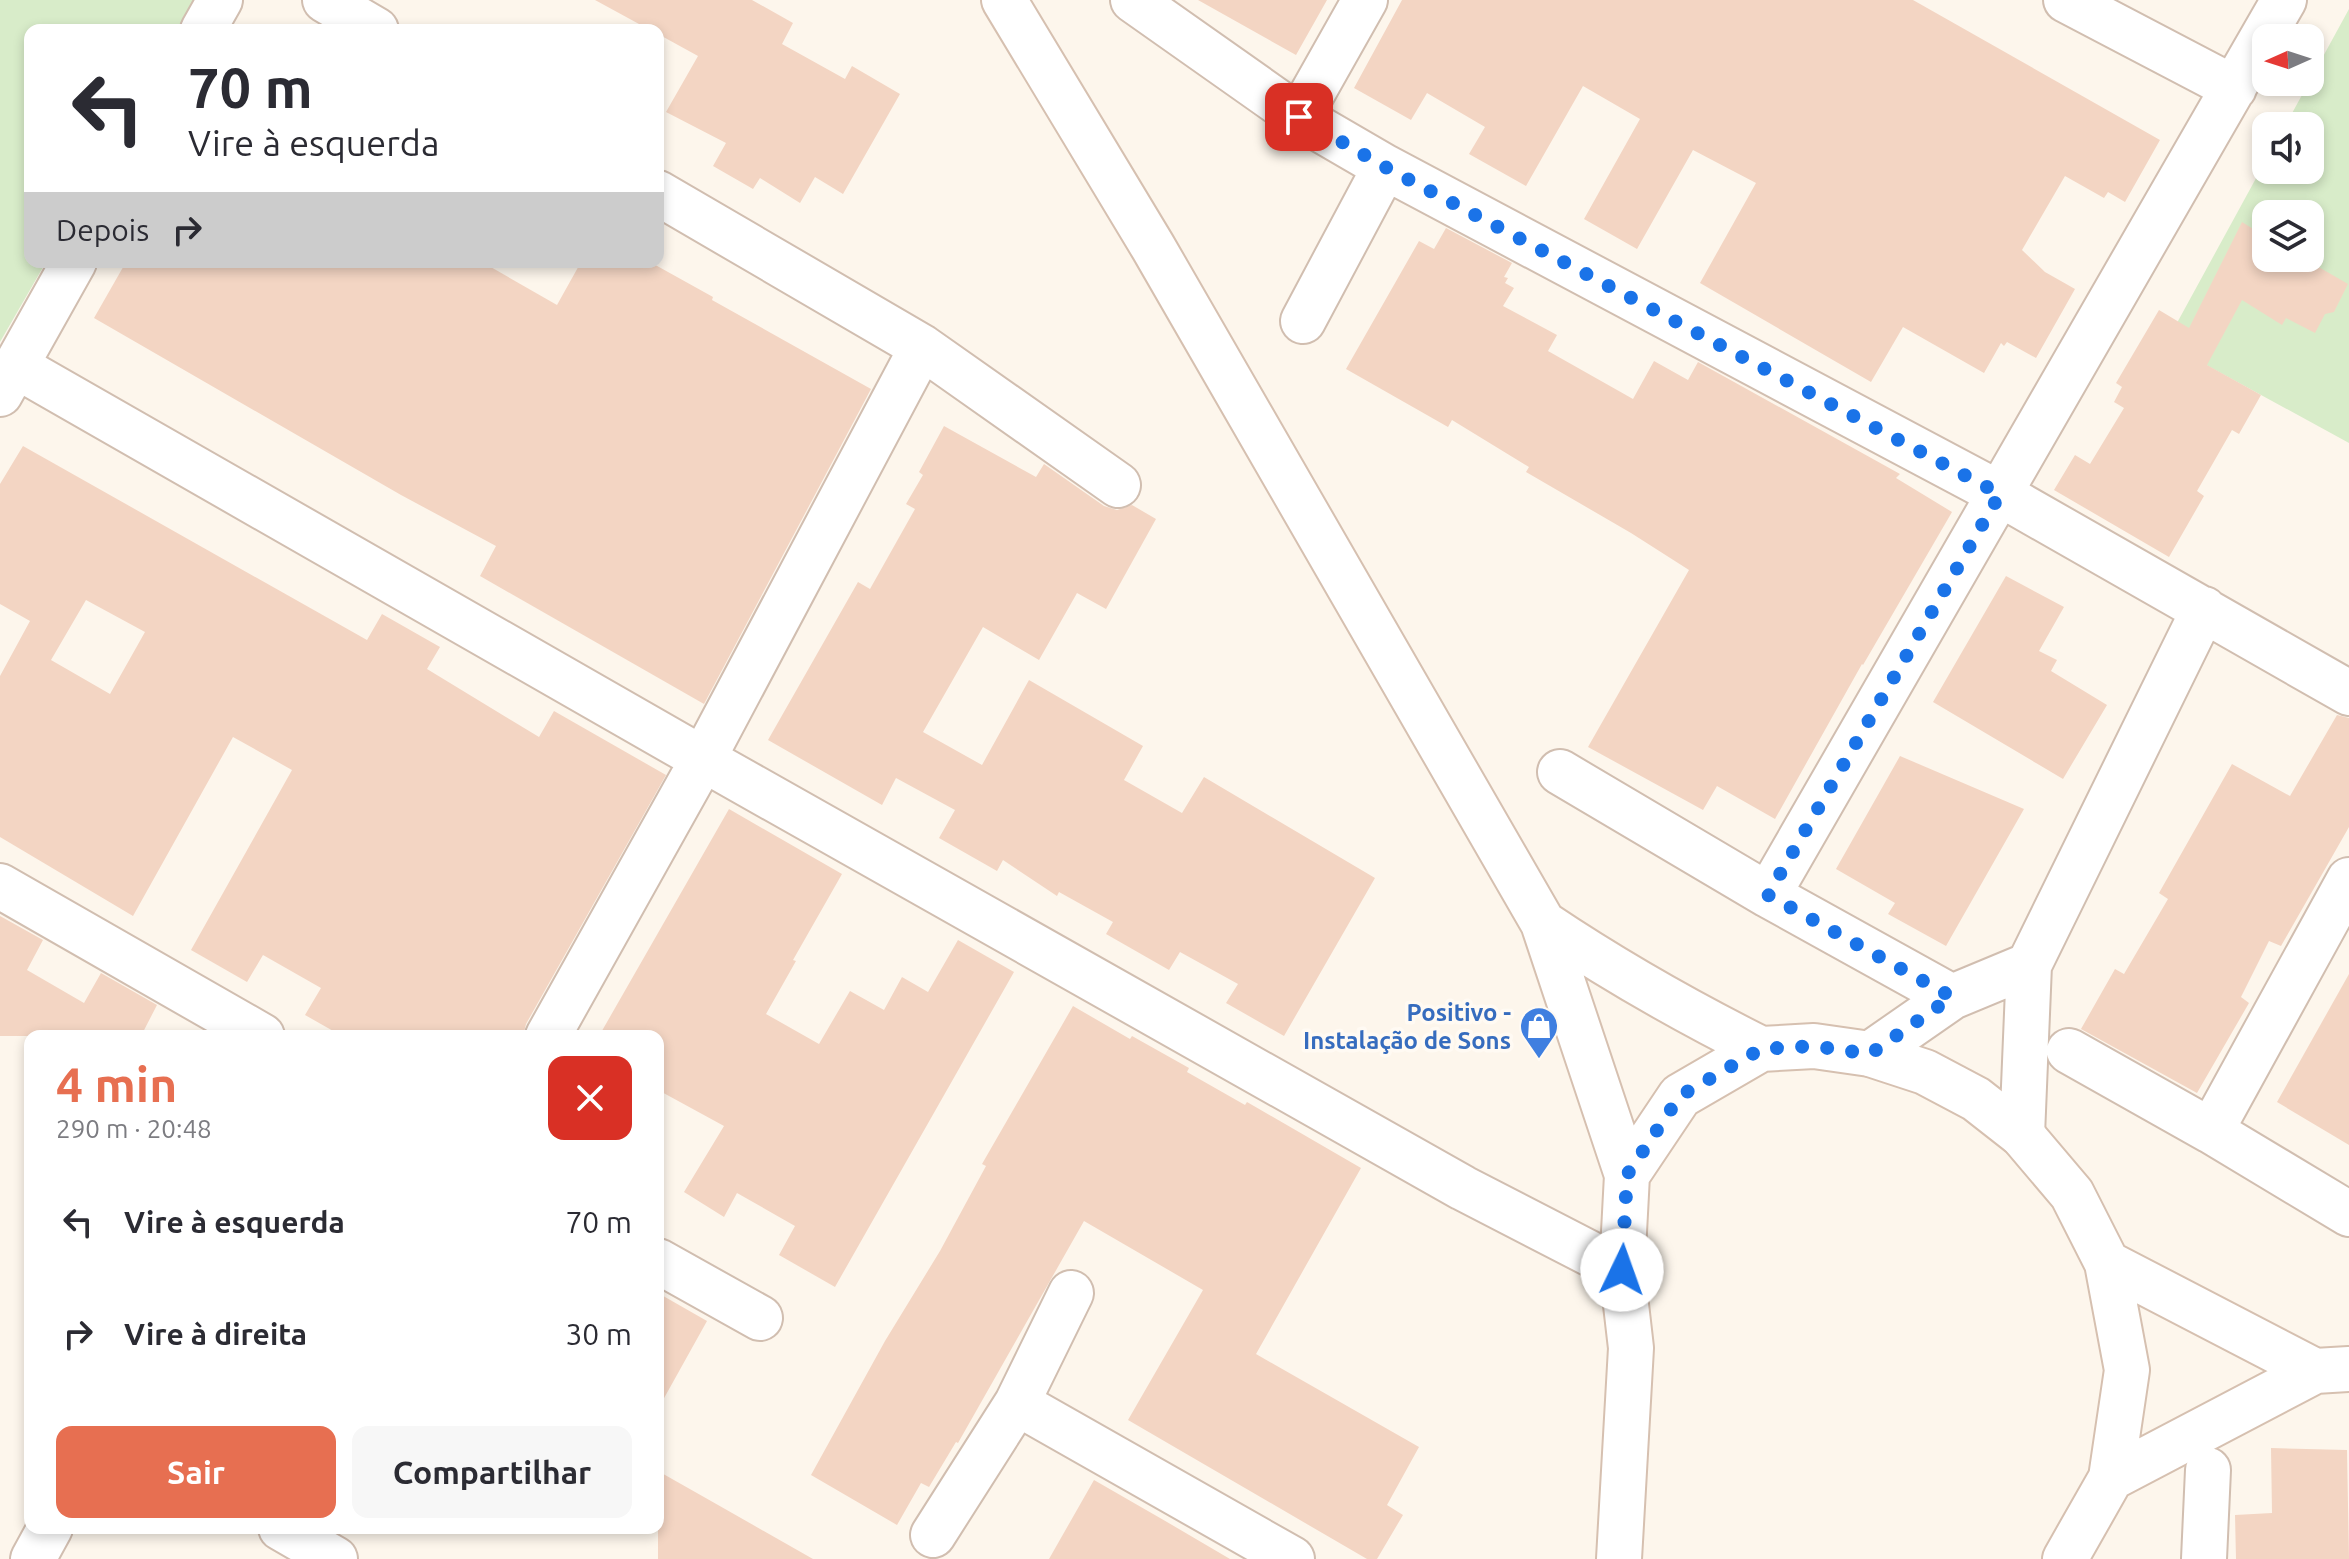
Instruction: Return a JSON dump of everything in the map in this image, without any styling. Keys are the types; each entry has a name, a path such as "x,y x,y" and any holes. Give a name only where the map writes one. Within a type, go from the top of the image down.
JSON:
{"street":[{"path":"206,24 220,0"},
{"path":"325,0 366,24"},
{"path":"1004,0 1153,247 1543,923 1627,1175 1622,1270 1631,1348 1619,1559"},
{"path":"1133,0 1299,117 1385,167 2000,494 2349,693"},
{"path":"1299,117 1365,0"},
{"path":"2066,0 2234,88"},
{"path":"1768,895 2284,0"},
{"path":"1303,321 1385,167"},
{"path":"664,196 922,347 1118,485"},
{"path":"71,268 8,380 703,759 1463,1188 1622,1270"},
{"path":"551,1030 703,759 922,347"},
{"path":"2022,1135 2029,965 2204,609"},
{"path":"1560,772 1768,895 1952,997"},
{"path":"2211,1131 2349,880"},
{"path":"0,886 252,1030"},
{"path":"1543,923 1674,1005 1761,1049"},
{"path":"1870,1054 1952,997 2029,965"},
{"path":"1627,1175 1680,1096 1761,1049 1814,1046 1870,1054 1925,1072 1976,1099 2022,1135 2072,1194 2107,1263 2127,1370 2111,1478 2065,1559"},
{"path":"2069,1051 2349,1214"},
{"path":"2107,1263 2332,1370"},
{"path":"664,1264 760,1318"},
{"path":"933,1535 1017,1403 1071,1293"},
{"path":"2111,1478 2332,1370"},
{"path":"1017,1403 1292,1559"},
{"path":"2204,1559 2208,1470"},
{"path":"33,1559 47,1534"},
{"path":"291,1534 335,1559"}],"green space":[{"path":"0,0 205,0 191,24 24,24 24,268 43,268 0,342"},
{"path":"2349,9 2349,443 2166,343 2253,184 2324,184 2324,112 2293,112 2301,96 2324,96 2324,55"}],"building":[{"path":"595,0 752,0 793,23 782,44 845,79 852,66 900,94 843,194 815,177 800,203 760,178 753,189 713,166 726,143 666,112 698,56 664,37 664,24 639,24"},
{"path":"1198,0 1327,0 1296,55"},
{"path":"1402,0 1913,0 2160,140 2125,202 2108,192 2104,198 2065,176 2022,250 2045,272 2075,289 2036,358 2007,342 2004,346 2001,343 1984,373 1903,327 1871,382 1700,283 1756,183 1693,150 1637,249 1584,219 1640,119 1583,86 1526,186 1469,154 1485,127 1427,93 1411,120 1354,88"},
{"path":"2242,222 2252,228 2252,272 2324,270 2348,284 2334,312 2325,314 2315,333 2286,318 2282,325 2242,300 2207,365 2261,395 2239,434 2232,430 2197,491 2204,496 2169,557 2054,490 2075,455 2090,464 2124,408 2114,402 2122,387 2116,383 2159,310 2189,328"},
{"path":"1446,228 1512,263 1504,277 1508,278 1505,283 1514,288 1503,306 1557,335 1548,351 1633,399 1654,361 1688,380 1698,362 1900,474 1896,478 1952,512 1775,819 1717,786 1703,810 1588,747 1689,570 1526,472 1529,467 1452,420 1448,427 1346,369 1419,241 1434,249"},
{"path":"123,268 492,268 557,305 578,268 661,268 871,389 704,704 480,576 496,546 401,495 94,318"},
{"path":"944,426 1036,477 1044,464 1104,506 1117,510 1132,505 1156,519 1106,609 1077,593 1039,660 983,627 923,732 982,765 1029,680 1143,746 1124,780 1182,813 1204,777 1375,878 1284,1036 1226,1003 1238,984 1180,952 1169,970 1106,934 1113,922 1059,892 1057,896 1003,860 997,871 939,838 955,810 896,778 882,805 768,740 858,582 870,589 915,509 906,504 923,475 919,472"},
{"path":"23,446 367,640 382,614 440,647 427,669 539,737 554,711 666,775 524,1030 331,1030 305,1015 321,988 263,955 247,982 191,950 292,770 233,737 133,916 0,837 0,676 30,621 0,604 0,484","holes":["86,600 145,632 110,694 51,660"]},
{"path":"2006,576 2064,607 2039,651 2057,660 2051,671 2107,705 2063,779 1933,702"},
{"path":"2337,715 2349,718 2349,827 2281,946 2269,941 2241,997 2249,1003 2197,1093 2081,1029 2115,969 2124,974 2168,899 2159,893 2232,764 2290,796"},
{"path":"1900,756 2024,809 1946,946 1888,914 1895,903 1836,869"},
{"path":"729,809 842,874 766,1014 819,1044 850,991 884,1010 902,977 928,992 958,940 1014,972 835,1287 779,1255 795,1226 737,1193 724,1217 684,1192 724,1126 664,1093 664,1030 602,1030"},
{"path":"0,916 43,940 27,970 84,1003 101,973 157,1005 144,1030 24,1030 24,1036 0,1036"},
{"path":"2349,974 2349,1145 2277,1102"},
{"path":"1073,1006 1189,1068 1187,1072 1245,1105 1247,1102 1361,1168 1256,1354 1419,1447 1387,1505 1403,1515 1377,1559 1367,1559 1128,1420 1203,1290 1084,1221 958,1443 929,1487 921,1483 897,1525 811,1475 885,1341 940,1251 986,1166 982,1164"},
{"path":"664,1296 707,1321 664,1398"},
{"path":"2271,1448 2347,1450 2349,1559 2236,1559 2235,1515 2272,1513"},
{"path":"664,1474 813,1559 658,1559 658,1534 664,1534"},
{"path":"1094,1480 1167,1522 1230,1559 1049,1559"}],"place":[{"name":"Positivo - Instalação de Sons","path":"1539,1060"}],"route":[{"path":"1299,117 1385,167 2000,494 1768,895 1952,997 1870,1054 1814,1046 1761,1049 1680,1096 1627,1175 1622,1270"}]}
